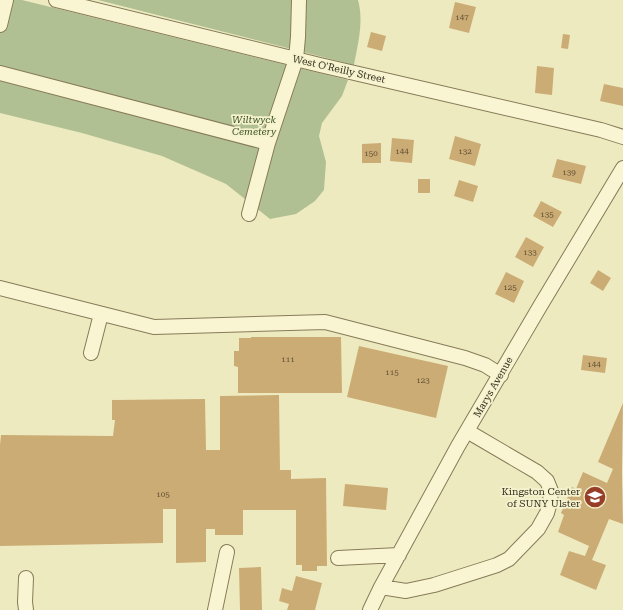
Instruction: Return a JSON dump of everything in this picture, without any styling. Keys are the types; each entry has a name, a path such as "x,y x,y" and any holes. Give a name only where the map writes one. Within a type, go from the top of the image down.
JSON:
{"street":[{"path":"0,25 6,0"},
{"name":"West O'Reilly Street","path":"56,0 296,59 602,130 623,137"},
{"path":"249,214 268,143 296,59 299,0"},
{"path":"0,73 268,143"},
{"name":"Marys Avenue","path":"370,610 381,587 467,431 623,168"},
{"path":"0,288 154,326 325,322 465,358 485,365 501,374"},
{"path":"91,353 101,314"},
{"path":"381,587 406,591 434,585 497,565 509,558 538,529 547,513 551,491 547,481 537,472 467,431"},
{"path":"215,610 228,552"},
{"path":"338,558 399,556"},
{"path":"26,578 26,610"}],"green space":[{"name":"Wiltwyck Cemetery","path":"0,0 22,0 348,80 342,96 322,123 319,136 326,162 324,190 315,201 296,214 270,219 226,184 162,156 82,133 0,113"},
{"path":"98,0 358,0 360,8 360,24 359,40 354,65"}],"building":[{"path":"455,2 476,7 469,33 449,28"},
{"path":"371,32 386,36 382,51 367,47"},
{"path":"563,34 570,35 568,49 561,48"},
{"path":"537,66 554,68 552,95 535,93"},
{"path":"604,84 623,88 623,106 600,101"},
{"path":"455,136 481,144 475,166 449,159"},
{"path":"392,138 414,140 412,163 390,161"},
{"path":"381,143 381,163 362,163 362,144"},
{"path":"557,159 586,166 581,184 552,177"},
{"path":"418,179 430,179 430,193 418,193"},
{"path":"459,180 478,186 473,202 454,196"},
{"path":"541,201 562,212 553,227 533,216"},
{"path":"526,237 544,247 533,267 515,257"},
{"path":"598,270 611,278 603,291 590,283"},
{"path":"506,272 524,281 514,303 495,294"},
{"path":"341,337 342,393 238,393 238,367 234,366 234,351 239,351 239,338"},
{"path":"359,346 448,366 436,418 347,397"},
{"path":"583,355 607,358 605,373 581,370"},
{"path":"279,395 280,470 291,470 291,479 326,478 327,566 317,566 317,571 302,571 302,565 296,565 296,510 243,510 243,535 215,535 215,529 206,529 206,562 176,563 176,509 163,509 163,543 0,546 1,435 113,436 115,420 112,420 112,400 205,399 206,450 220,450 220,396"},
{"name":"Kingston Center of SUNY Ulster","path":"623,403 623,524 609,519 592,560 606,565 596,590 560,575 569,551 585,556 589,546 558,532 564,515 561,513 572,487 576,489 583,472 607,483 613,469 598,462"},
{"path":"345,484 388,488 386,510 343,506"},
{"path":"261,567 262,610 240,610 239,568"},
{"path":"296,576 322,583 315,610 287,610 289,604 279,601 282,588 292,591"}],"place":[{"name":"Kingston Center of SUNY Ulster","path":"595,497"}]}
